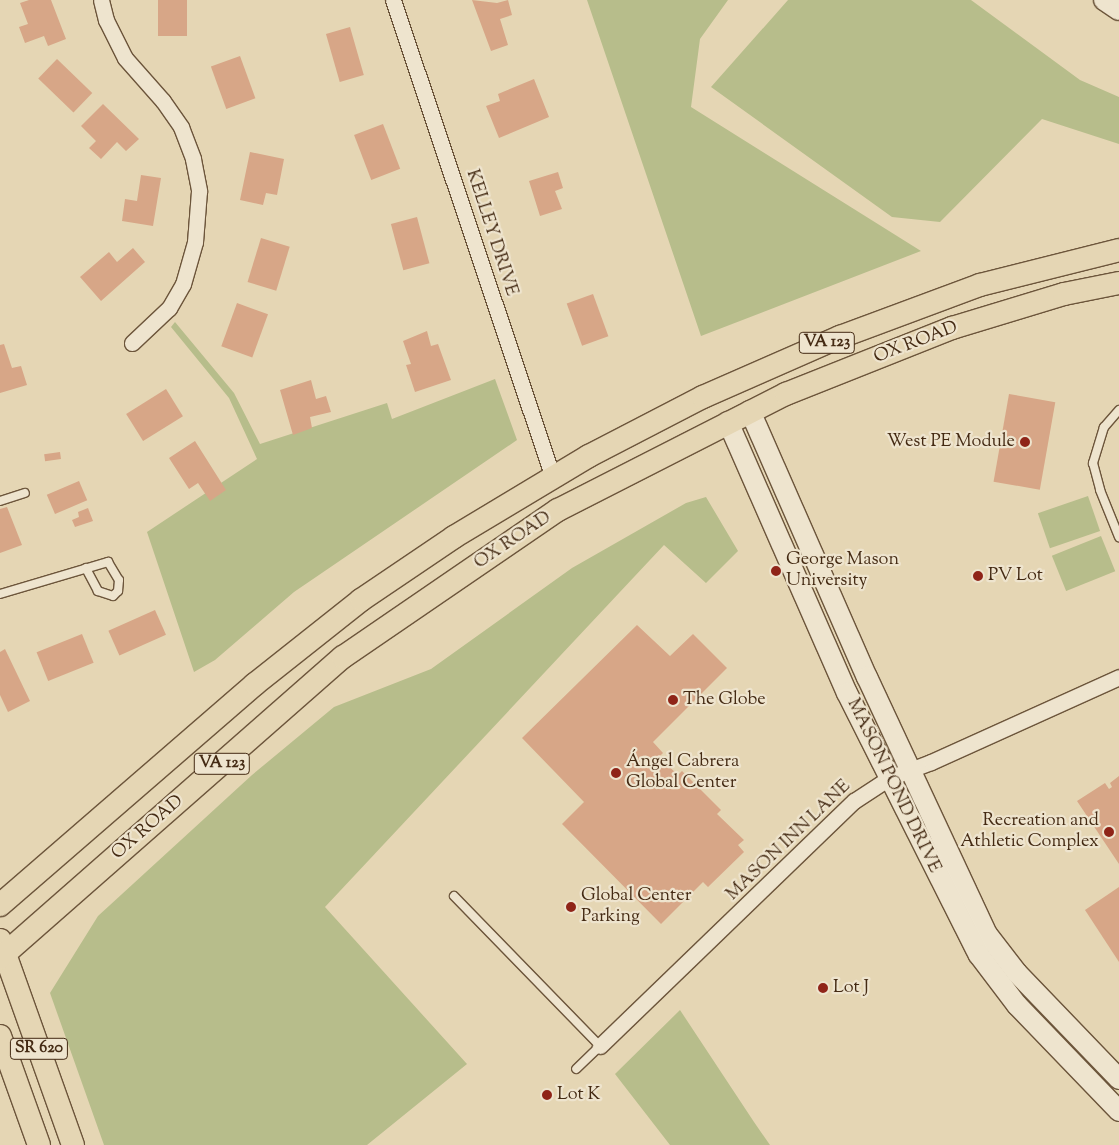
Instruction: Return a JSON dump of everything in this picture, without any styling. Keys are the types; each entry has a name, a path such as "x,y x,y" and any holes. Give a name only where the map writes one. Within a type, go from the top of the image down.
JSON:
{"main road":[{"name":"OX ROAD","path":"0,905 303,645 454,537 553,478 703,397 840,337 980,285 1119,250"},
{"name":"OX ROAD","path":"2,950 343,658 508,545 600,486 786,394 952,328 1064,294 1119,283"},
{"path":"508,545 541,512 548,498 553,478 584,486 600,486"},
{"name":"SR 620","path":"2,950 73,1145"},
{"name":"SR 620","path":"0,1036 39,1145"}],"street":[{"path":"101,0 106,20 125,58 163,101 181,127 193,159 199,191 195,242 183,284 169,308 132,342"},
{"name":"KELLEY DRIVE","path":"393,0 553,478"},
{"path":"1104,0 1119,10"},
{"name":"MASON POND DRIVE","path":"750,412 910,771 987,934 1017,973 1119,1079"},
{"name":"MASON POND DRIVE","path":"728,422 847,693 978,955 1018,1005 1119,1111"},
{"name":"MASON INN LANE","path":"600,1046 731,922 812,840 854,801 889,778 910,771 1119,677"}],"lane":[{"path":"1119,410 1104,427 1093,464 1100,490 1119,537"},
{"path":"0,501 25,493"},
{"path":"0,594 86,568 108,562 117,575 118,590 113,596 98,592 86,568"},
{"path":"454,896 600,1046"},
{"name":"MASON INN LANE","path":"576,1069 600,1046"}],"green space":[{"path":"587,0 728,0 700,39 691,107 921,251 701,336"},
{"path":"788,0 971,0 1080,80 1119,97 1119,144 1042,119 940,222 892,217 711,87"},
{"path":"175,322 234,393 260,444 387,403 392,419 495,379 517,440 294,592 215,660 194,672 147,532 257,459 229,398 171,327"},
{"path":"1088,496 1100,531 1050,548 1038,513"},
{"path":"706,497 738,551 706,583 664,545 325,907 467,1064 367,1145 104,1145 50,993 98,916 252,775 334,707 431,669 572,568 686,503"},
{"path":"1101,536 1115,571 1066,591 1052,556"},
{"path":"680,1010 770,1145 670,1145 615,1074"}],"building":[{"path":"29,0 51,0 66,39 48,46 44,36 25,43 19,27 28,24 20,3"},
{"path":"158,0 187,0 187,36 158,36"},
{"path":"472,0 497,3 508,0 512,15 500,19 508,45 491,51"},
{"path":"350,27 364,75 340,82 326,34"},
{"path":"240,56 255,98 226,109 211,67"},
{"path":"57,59 92,93 73,112 38,78"},
{"path":"534,79 549,117 499,138 486,106 500,101 498,94"},
{"path":"103,104 139,139 126,151 117,142 101,159 89,148 96,141 81,126"},
{"path":"383,124 400,169 371,180 354,135"},
{"path":"250,152 284,159 277,195 266,193 263,205 240,200"},
{"path":"558,172 563,188 555,191 562,209 540,216 529,181"},
{"path":"141,175 161,178 153,226 122,221 125,199 137,201"},
{"path":"417,217 429,263 403,270 391,224"},
{"path":"261,238 290,247 276,291 248,282"},
{"path":"133,248 145,262 101,301 80,277 109,252 117,262"},
{"path":"593,294 608,336 582,346 567,304"},
{"path":"237,303 268,314 252,358 221,346"},
{"path":"427,331 431,346 438,344 451,380 415,392 406,365 411,364 403,341"},
{"path":"4,344 12,368 21,366 27,385 0,393 0,345"},
{"path":"311,380 316,399 326,396 331,412 310,417 312,428 293,435 280,390"},
{"path":"166,389 183,416 143,441 126,414"},
{"name":"West PE Module","path":"1009,394 1055,402 1040,490 994,482"},
{"path":"195,441 226,490 210,501 198,483 189,489 169,458"},
{"path":"60,452 61,459 45,461 44,454"},
{"path":"79,481 87,500 55,514 47,495"},
{"path":"7,507 22,545 0,553 0,509"},
{"path":"88,508 93,521 75,527 72,520 79,517 78,512"},
{"path":"155,610 166,635 119,655 108,631"},
{"name":"Ángel Cabrera Global Center","path":"637,625 670,656 693,634 727,668 653,742 663,753 659,757 678,775 682,771 721,810 717,814 744,840 738,845 744,852 708,887 703,882 661,924 562,824 584,802 522,738"},
{"path":"82,634 94,663 48,681 37,652"},
{"path":"5,649 30,701 8,712 0,695 0,652"},
{"name":"Recreation and Athletic Complex","path":"1119,776 1119,864 1077,801 1105,783 1109,789 1112,787 1110,783"},
{"name":"Recreation and Athletic Complex","path":"1119,887 1119,962 1085,910"}],"place":[{"name":"West PE Module","path":"1025,442"},
{"name":"George Mason University","path":"776,571"},
{"name":"PV Lot","path":"978,576"},
{"name":"The Globe","path":"673,700"},
{"name":"Ángel Cabrera Global Center","path":"616,773"},
{"name":"Recreation and Athletic Complex","path":"1109,832"},
{"name":"Global Center Parking","path":"571,907"},
{"name":"Lot J","path":"823,988"},
{"name":"Lot K","path":"547,1095"}]}
